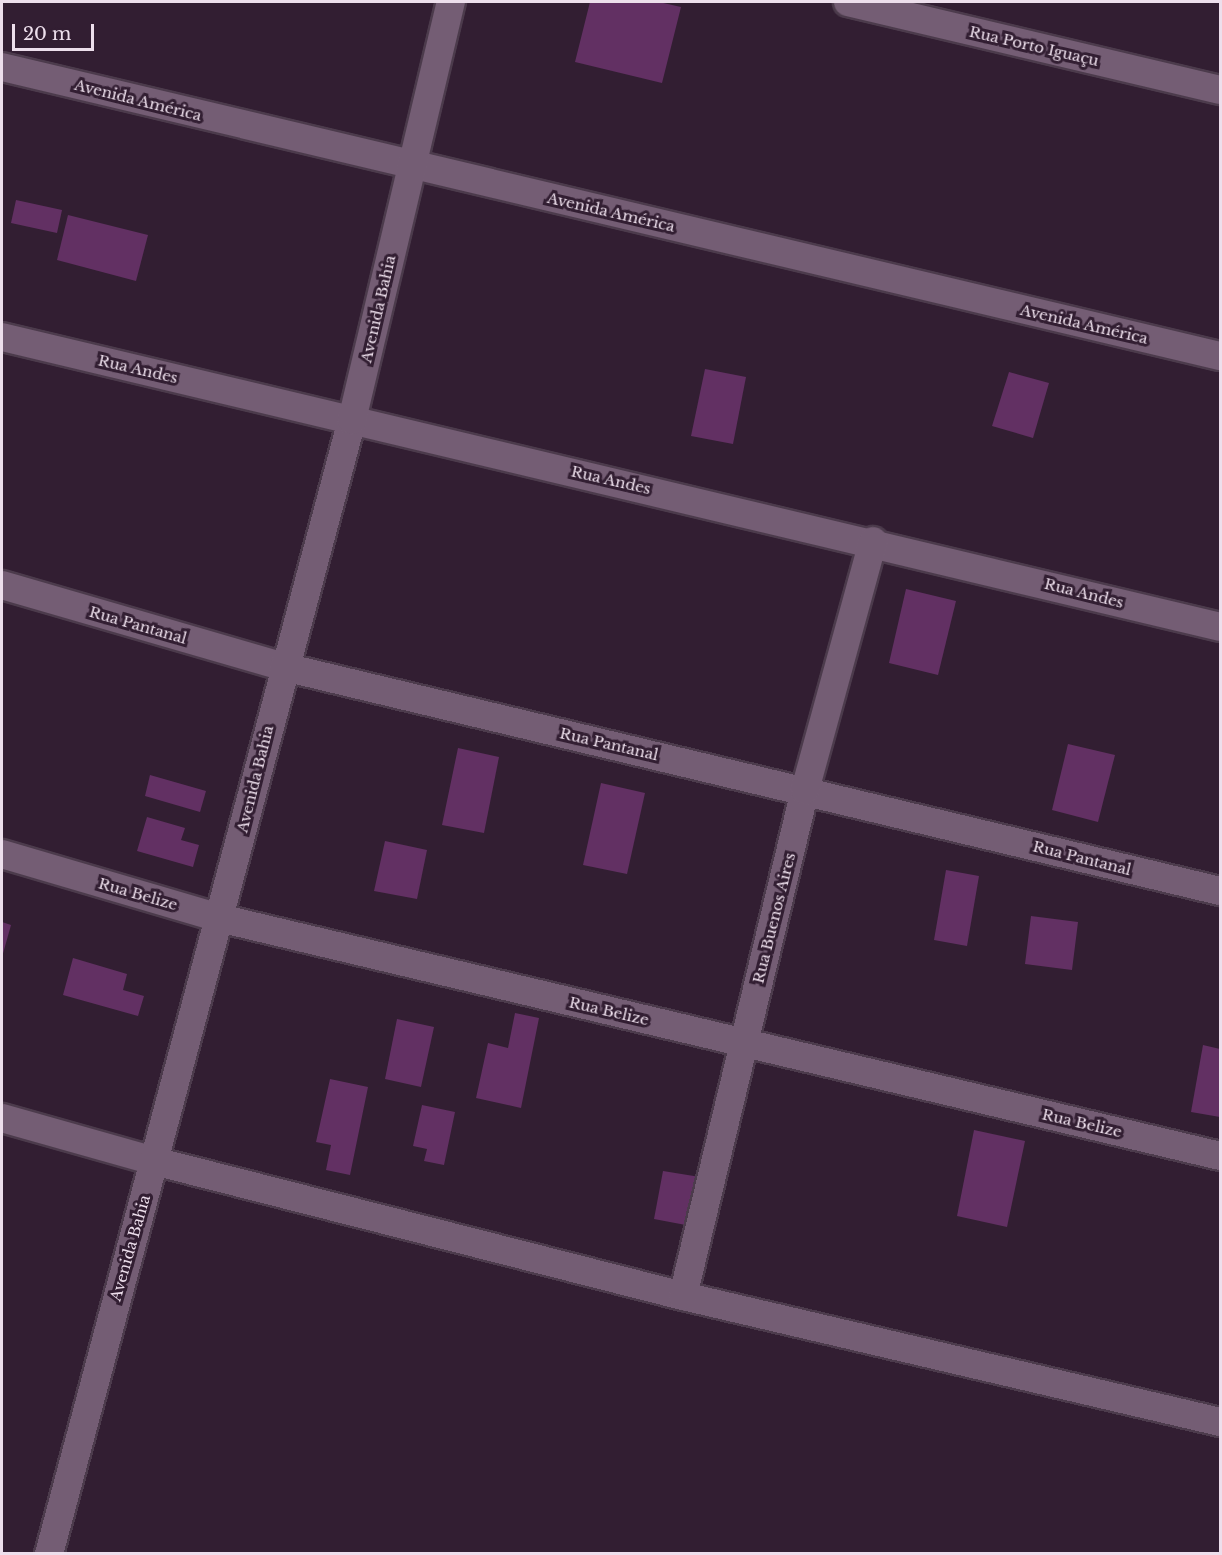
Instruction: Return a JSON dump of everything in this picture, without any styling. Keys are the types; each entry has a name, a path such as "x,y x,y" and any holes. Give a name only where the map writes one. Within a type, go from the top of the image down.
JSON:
{"street":[{"name":"Avenida Bahia","path":"49,1554 284,667 352,420 451,2"},
{"name":"Rua Porto Iguaçu","path":"848,2 1221,90"},
{"name":"Avenida América","path":"2,67 1221,356"},
{"name":"Rua Andes","path":"2,337 873,541 1221,627"},
{"name":"Rua Buenos Aires","path":"684,1296 805,790 873,541"},
{"name":"Rua Pantanal","path":"2,585 284,667 1221,891"},
{"name":"Rua Belize","path":"2,854 219,918 1221,1156"},
{"path":"2,1118 154,1161 684,1296 1221,1422"}],"building":[{"path":"590,2 659,2 681,7 662,83 575,62"},
{"path":"16,200 62,210 57,233 11,223"},
{"path":"68,215 148,235 136,281 57,260"},
{"path":"705,369 746,377 733,444 691,436"},
{"path":"1009,372 1049,383 1033,438 992,426"},
{"path":"906,589 956,601 938,675 889,663"},
{"path":"1068,744 1115,755 1098,822 1052,810"},
{"path":"458,748 499,757 484,833 442,825"},
{"path":"150,775 206,791 200,812 145,796"},
{"path":"601,783 645,793 627,874 583,865"},
{"path":"147,817 185,828 181,840 199,845 193,867 137,851"},
{"path":"385,841 427,850 417,899 374,891"},
{"path":"946,870 979,876 967,946 934,940"},
{"path":"1031,916 1078,922 1072,970 1025,964"},
{"path":"2,922 11,925 2,957"},
{"path":"73,958 127,974 123,990 144,996 138,1016 63,995"},
{"path":"515,1013 539,1018 521,1108 476,1098 488,1043 508,1048"},
{"path":"397,1019 434,1027 421,1087 385,1079"},
{"path":"1203,1045 1220,1049 1220,1117 1191,1112"},
{"path":"330,1079 368,1087 350,1175 326,1170 331,1145 316,1142"},
{"path":"422,1105 455,1112 444,1165 424,1161 427,1149 413,1146"},
{"path":"974,1130 1025,1141 1007,1227 957,1216"},
{"path":"663,1171 700,1177 691,1226 654,1219"}]}
